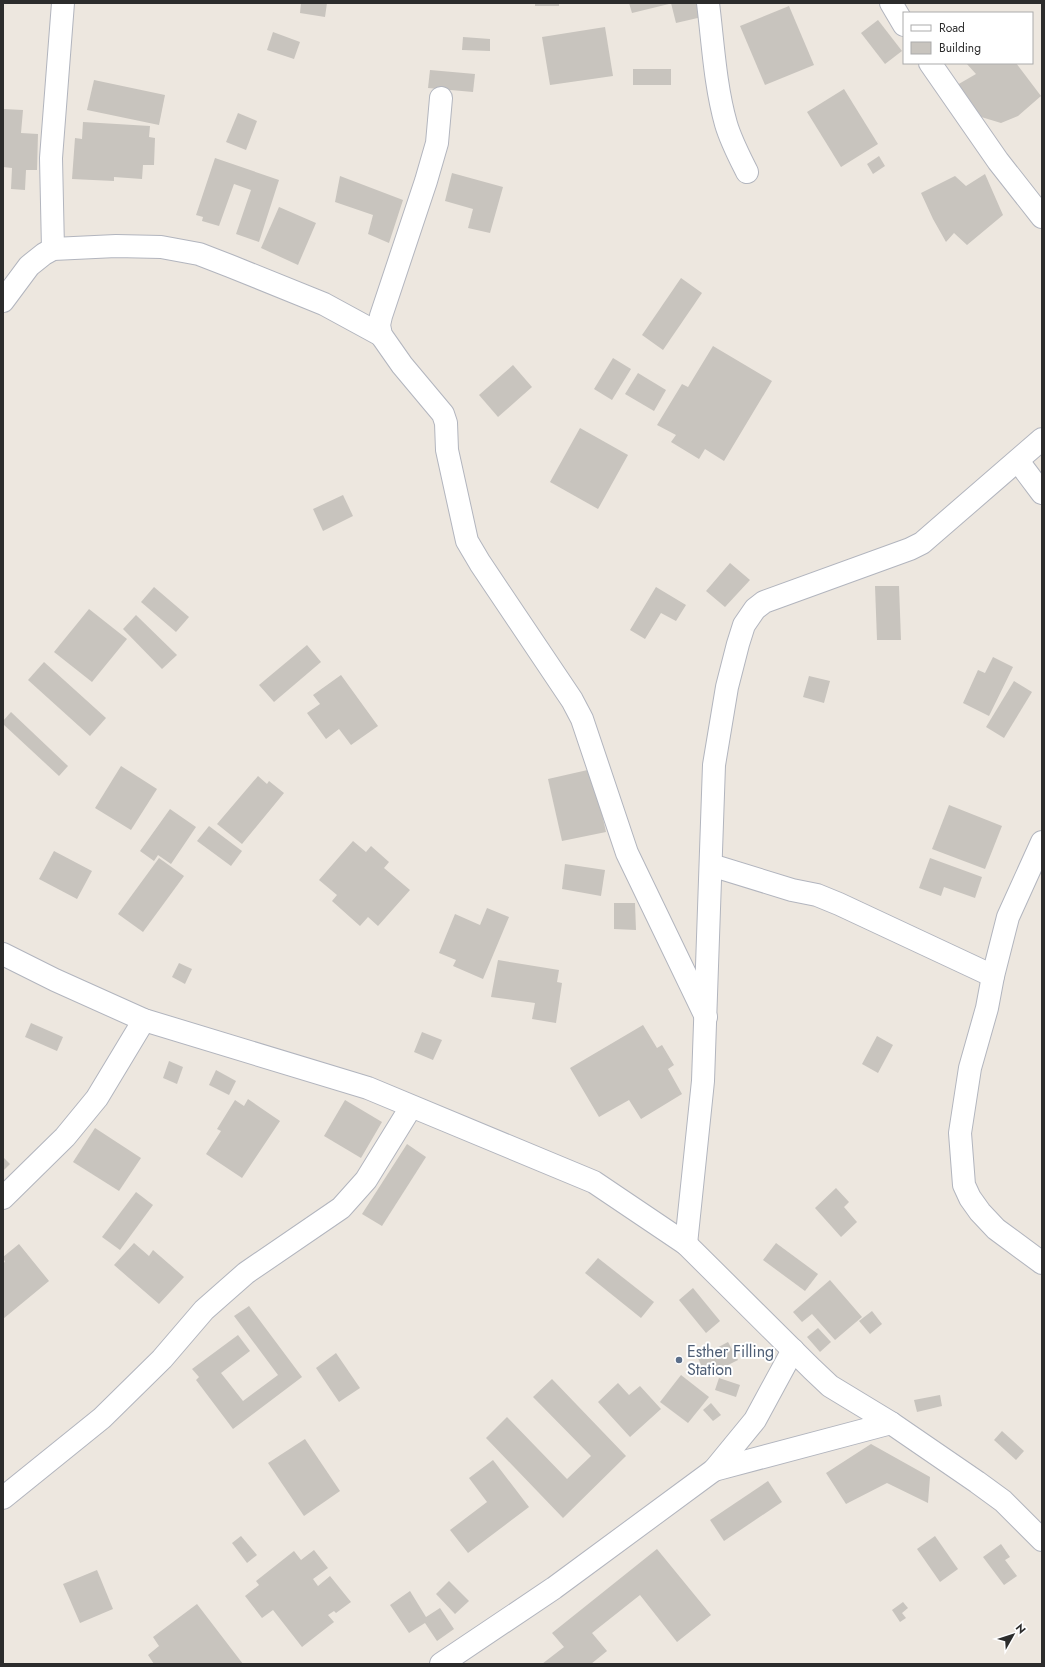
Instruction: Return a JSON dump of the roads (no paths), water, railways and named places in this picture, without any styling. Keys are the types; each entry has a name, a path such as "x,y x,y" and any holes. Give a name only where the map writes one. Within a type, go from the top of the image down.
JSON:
{"street":[{"path":"53,249 51,158 63,3"},
{"path":"708,3 723,110 734,145 747,172"},
{"path":"891,3 903,23"},
{"path":"931,64 998,161 1042,217"},
{"path":"381,335 381,316 424,188 437,143 441,98"},
{"path":"3,301 32,263 53,249 116,246 161,247 199,254 324,304 381,335 402,365 443,414 446,423 447,450 467,542 572,700 582,719 627,853 706,1017"},
{"path":"686,1244 703,1081 714,765 727,687 744,626 755,609 764,602 910,549 922,543 1042,439"},
{"path":"1018,461 1042,492"},
{"path":"1042,842 1008,917 993,976 987,1008 970,1068 960,1133 964,1185 970,1198 980,1212 996,1229 1042,1263"},
{"path":"711,865 824,898 993,976"},
{"path":"3,954 55,980 144,1020 368,1088 594,1182 686,1244 830,1386 890,1423 1003,1501 1042,1540"},
{"path":"3,1198 64,1137 96,1098 144,1020"},
{"path":"3,1498 102,1418 162,1359 204,1310 246,1273 341,1208 366,1180 411,1106"},
{"path":"441,1664 554,1588 714,1470 756,1420 792,1350"},
{"path":"714,1470 890,1423"}],"place":[{"name":"Esther Filling Station","path":"679,1360"}]}
